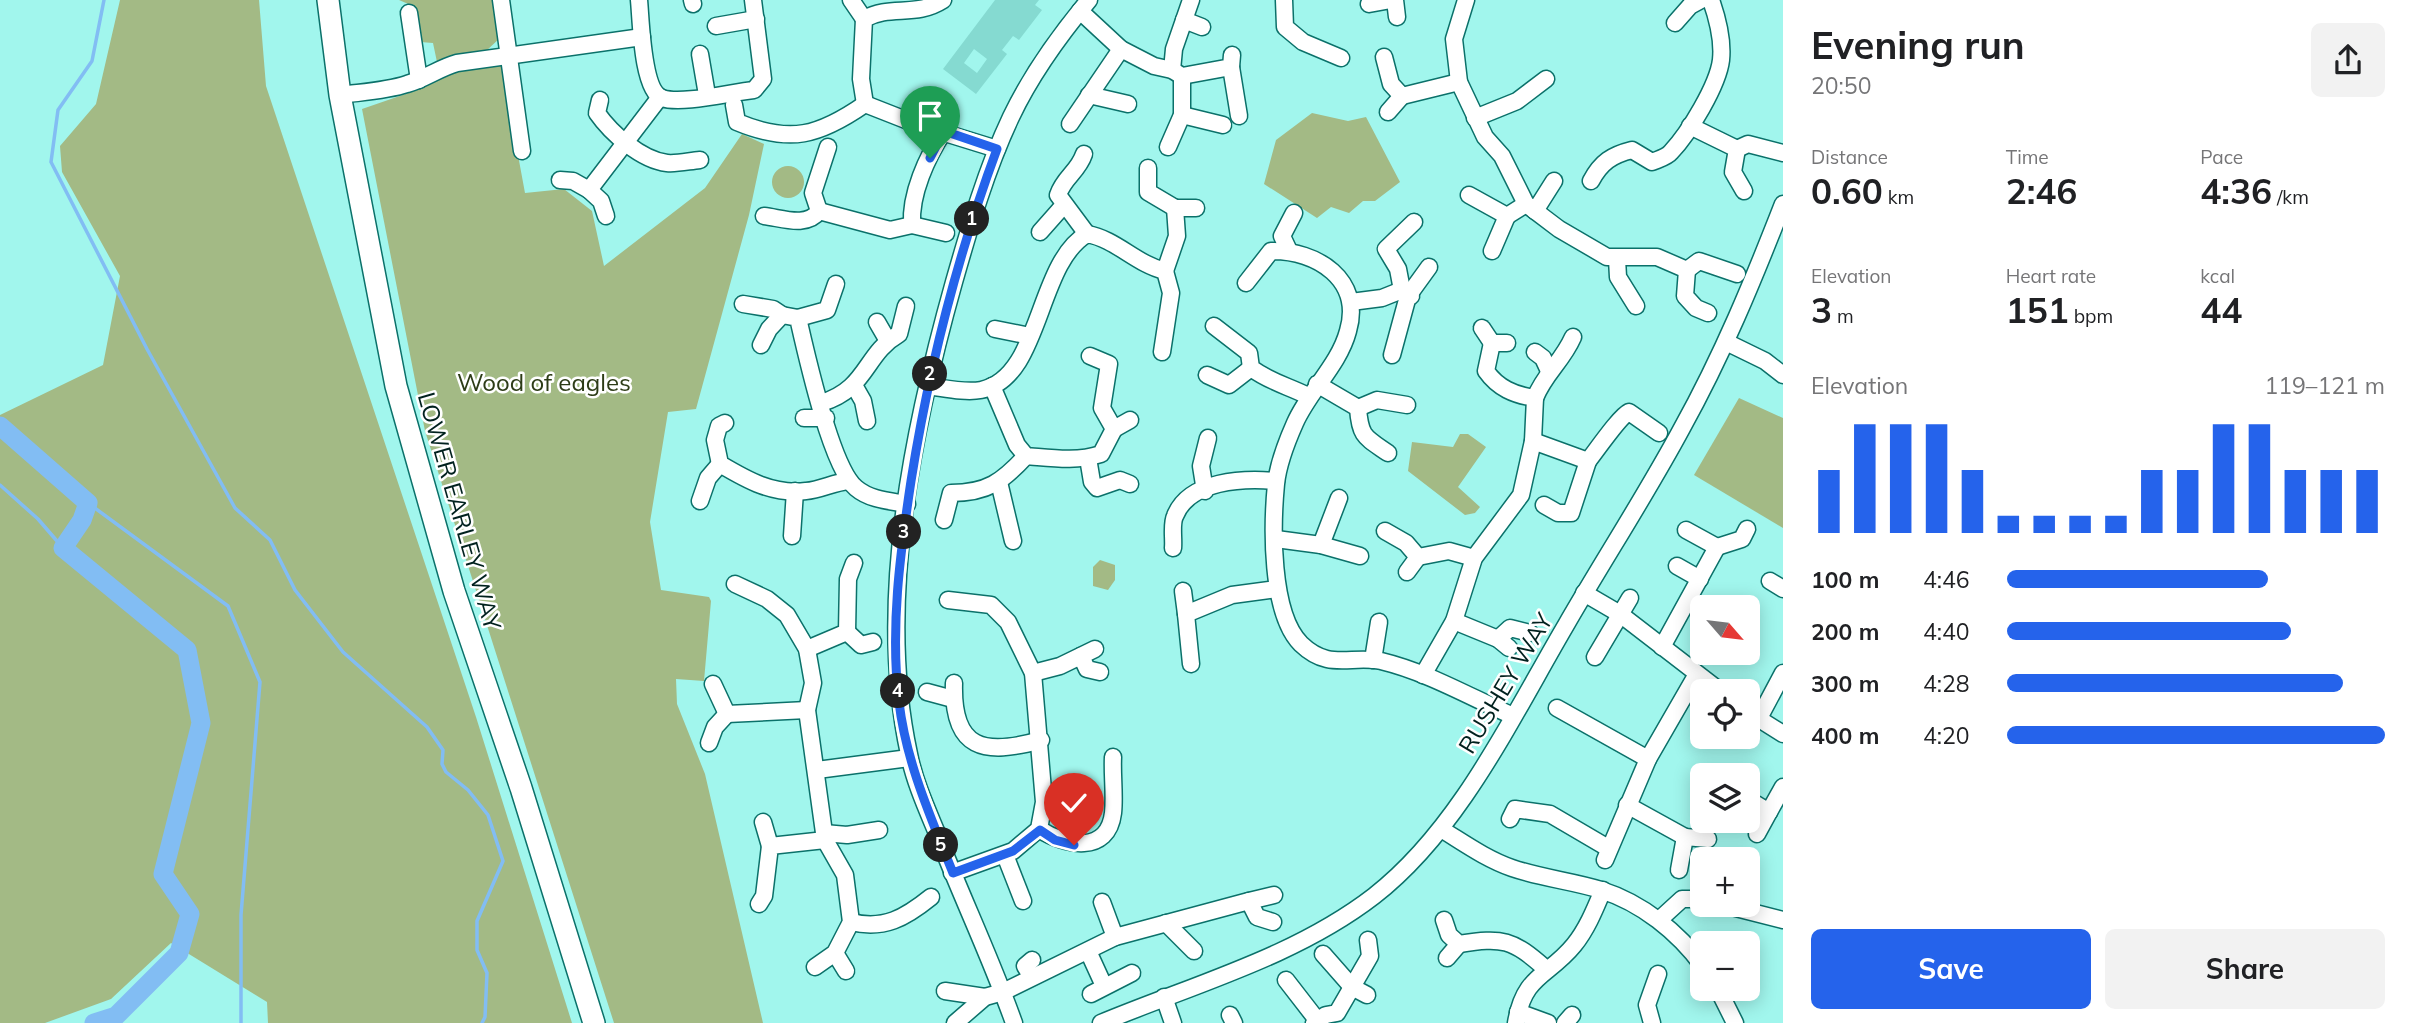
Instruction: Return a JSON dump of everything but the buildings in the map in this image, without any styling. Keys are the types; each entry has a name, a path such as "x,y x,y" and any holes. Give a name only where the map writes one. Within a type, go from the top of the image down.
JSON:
{"main road":[{"name":"LOWER EARLEY WAY","path":"328,0 341,95 396,386 454,591 521,788 594,1023"}],"street":[{"path":"501,0 522,151"},
{"path":"639,0 642,37 652,90 660,97 674,100 754,90 763,79 752,0"},
{"path":"851,0 864,19 861,79 865,104"},
{"path":"864,19 881,10 927,10 943,0"},
{"path":"1168,147 1182,115 1174,49 1191,0"},
{"path":"1284,0 1285,27 1303,42 1340,58"},
{"path":"1369,4 1393,0 1397,17"},
{"path":"1675,23 1690,6 1701,0"},
{"path":"1591,181 1598,167 1632,142 1652,162 1669,155 1690,126 1715,82 1721,59 1717,15 1711,0"},
{"path":"1460,1 1454,39 1459,82 1475,118 1502,156 1531,207 1559,229 1617,259 1657,257 1687,270"},
{"path":"1014,1023 909,758 899,704 895,651 900,559 928,386 975,206 997,149 1038,70 1085,6 1121,49 1154,66 1177,73 1231,61 1238,116"},
{"path":"409,13 423,47 419,80"},
{"path":"716,26 756,19"},
{"path":"1184,20 1202,27"},
{"path":"341,95 419,80 434,69 457,63 642,37"},
{"path":"1070,124 1121,49"},
{"path":"700,54 707,95"},
{"path":"1384,57 1391,85 1402,96"},
{"path":"1475,118 1517,101 1546,79"},
{"path":"1388,112 1402,96 1459,82"},
{"path":"1089,95 1128,104"},
{"path":"589,190 660,97"},
{"path":"600,100 597,113 626,142 649,157 667,163 700,160"},
{"path":"734,105 731,123 766,134 815,132 865,104 997,149"},
{"path":"1182,115 1223,125"},
{"path":"1690,126 1737,149"},
{"path":"912,225 911,209 918,188 944,131"},
{"path":"1737,149 1748,144 1783,153"},
{"path":"819,211 813,193 828,147"},
{"path":"1737,149 1733,172 1744,191"},
{"path":"1040,232 1063,179 1080,166 1084,154"},
{"path":"1148,168 1148,192 1175,208 1196,208"},
{"path":"560,180 573,181 589,190 601,201 606,216"},
{"path":"1492,251 1507,216 1531,207 1555,181"},
{"path":"1469,195 1507,216"},
{"path":"1055,198 1087,234 1110,242 1150,268 1164,271"},
{"name":"RUSHEY WAY","path":"1101,1023 1297,942 1349,914 1398,876 1441,829 1513,716 1682,429 1726,342 1783,204"},
{"path":"1162,352 1157,316 1171,293 1164,271 1177,236 1175,208"},
{"path":"819,211 870,227 890,230 912,225 946,233"},
{"path":"764,216 805,221 814,218 819,211"},
{"path":"1289,251 1282,236 1294,214"},
{"path":"1410,294 1386,249 1414,222"},
{"path":"928,386 980,390 992,386 1019,360 1063,259 1087,234"},
{"path":"1246,282 1271,251 1289,251 1328,266 1347,288 1351,302 1349,330 1341,349 1312,390 1294,424 1276,481 1277,589 1298,642 1309,650 1340,663 1373,660 1408,667 1513,716"},
{"path":"1617,259 1618,277 1636,306"},
{"path":"1708,313 1696,308 1685,296 1687,270 1699,261 1737,274"},
{"path":"1392,355 1410,294 1429,267"},
{"path":"761,345 769,329 790,316 827,310 836,284"},
{"path":"1351,302 1410,294"},
{"path":"743,304 773,309 790,316 809,369 815,407 849,481 867,496 907,504"},
{"path":"815,407 838,398 855,387 888,341 899,334 906,306"},
{"path":"877,322 888,341"},
{"path":"1214,326 1249,353 1251,368 1270,382 1312,390 1359,408 1377,400 1407,405"},
{"path":"1482,328 1499,343 1486,371 1494,383 1518,396 1535,398"},
{"path":"995,329 1030,336"},
{"path":"1423,675 1454,621 1474,558 1521,495 1533,441 1535,398 1549,371 1562,361 1573,337"},
{"path":"1726,342 1765,361 1783,375"},
{"path":"1535,352 1543,358 1549,371"},
{"path":"1090,356 1109,364 1102,408 1114,429"},
{"path":"1208,375 1229,385 1251,368"},
{"path":"992,386 1012,436 1026,456"},
{"path":"855,387 863,401 867,421"},
{"path":"1359,408 1359,429 1364,437 1388,453"},
{"path":"1544,505 1558,513 1576,518 1588,461 1604,444 1615,410 1629,412 1659,433"},
{"path":"944,520 951,487 974,493 999,481 1026,456 1070,460 1101,454 1114,429 1130,420"},
{"path":"720,464 715,440 719,426 725,423"},
{"path":"1205,491 1201,466 1208,438"},
{"path":"1533,441 1588,461"},
{"path":"1088,458 1092,482 1097,488 1120,480 1130,484"},
{"path":"720,464 768,488 808,491 849,481"},
{"path":"700,501 708,478 720,464"},
{"path":"1173,548 1174,517 1188,496 1237,480 1276,481"},
{"path":"999,481 1013,541"},
{"path":"792,536 795,491"},
{"path":"1321,545 1339,498"},
{"path":"1662,647 1717,547 1742,539 1747,529"},
{"path":"1686,530 1717,547"},
{"path":"1385,531 1406,542 1418,557"},
{"path":"1276,539 1321,545 1360,556"},
{"path":"1407,572 1418,557 1449,551 1474,558"},
{"path":"1676,566 1700,579"},
{"path":"846,572 847,632 865,649"},
{"path":"735,584 767,599 787,615 807,649 813,683 807,710 825,837 845,875 851,922 835,953 815,967"},
{"path":"1186,614 1232,595 1277,589"},
{"path":"1183,591 1191,664"},
{"path":"1584,593 1620,614 1704,679"},
{"path":"953,873 1005,855 1040,830 1044,802 1041,740 1033,673 1008,622 991,605 957,595"},
{"path":"1595,657 1630,598"},
{"path":"1454,621 1504,643 1510,628 1530,633"},
{"path":"1373,660 1379,622"},
{"path":"807,649 847,632"},
{"path":"1033,673 1060,666 1088,652 1087,669 1100,672"},
{"path":"1760,706 1783,673"},
{"path":"1509,810 1550,814 1606,854 1648,758 1697,674"},
{"path":"713,684 727,714"},
{"path":"928,692 953,691 956,719 965,736 974,744 1002,749 1041,740"},
{"path":"1557,708 1602,724 1648,758"},
{"path":"709,743 715,727 727,714 807,710"},
{"path":"1760,720 1783,734"},
{"path":"817,770 909,758"},
{"path":"1040,830 1055,840 1074,845 1088,844 1105,833 1113,814 1108,766"},
{"path":"1757,834 1762,808 1783,787"},
{"path":"1628,805 1685,837 1708,839"},
{"path":"758,904 764,896 770,846 763,822"},
{"path":"1441,829 1488,858 1512,868 1603,890 1659,920 1690,949"},
{"path":"770,846 879,831"},
{"path":"1679,870 1685,837"},
{"path":"1005,855 1023,901"},
{"path":"1548,1023 1517,1017 1532,981 1575,944 1603,890"},
{"path":"954,1023 985,997 1003,992 1031,968 1088,951 1115,937 1274,895"},
{"path":"1659,920 1682,899 1690,899"},
{"path":"1249,901 1258,917 1273,922"},
{"path":"1102,902 1115,937"},
{"path":"851,922 866,926 890,925 927,905"},
{"path":"1760,914 1783,920"},
{"path":"1444,920 1449,935 1459,944"},
{"path":"1166,923 1194,951"},
{"path":"1447,958 1459,944 1498,939 1516,944 1546,969"},
{"path":"1088,951 1097,990 1132,973"},
{"path":"1286,980 1315,1022 1342,1018 1352,987 1374,951"},
{"path":"835,953 846,971"},
{"path":"1322,954 1352,987 1367,995"},
{"path":"1639,976 1655,981 1647,1005 1652,1023"},
{"path":"945,990 985,997"},
{"path":"1164,996 1173,1023"},
{"path":"1724,1001 1735,1023"}],"green space":[{"path":"120,0 259,0 266,86 476,717 572,1023 268,1023 267,1002 171,943 111,999 45,1023 0,1023 0,415 103,365 120,276 62,172 60,146 96,104"},
{"path":"399,0 497,0 501,37 485,52 437,62 433,43 420,42 413,6"},
{"name":"Wood of eagles","path":"501,63 525,193 564,189 592,211 604,266 705,188 742,134 764,144 749,215 696,409 668,412 650,522 661,590 709,597 711,601 704,681 676,679 677,704 705,774 763,1023 614,1023 425,431 362,109 420,89 445,70"},
{"path":"1312,113 1348,121 1366,117 1400,182 1375,201 1363,201 1349,213 1331,207 1317,218 1264,184 1276,140"},
{"path":"788,166 799,171 804,182 799,193 788,198 777,193 772,182 777,171"},
{"path":"1739,398 1783,418 1783,528 1694,475"},
{"path":"1460,434 1468,434 1486,447 1458,487 1480,507 1475,513 1465,515 1408,471 1412,442 1453,447"},
{"path":"1100,560 1115,565 1115,580 1108,590 1093,586 1093,567"}],"waterway":[{"path":"104,0 92,61 58,110 51,162 147,349 235,508 270,540 295,590 343,652 427,727 443,750 442,764 446,772 468,790 488,815 503,861 477,921 477,950 487,973 485,1017 482,1023"},
{"path":"0,426 88,503 82,520 63,548 187,650 201,723 163,874 190,914 179,953 116,1016 94,1023"},
{"path":"0,485 38,519 63,548"},
{"path":"88,503 228,606 260,682 241,915 241,1023"}],"route":[{"path":"930,158 944,131 997,149 975,206 936,345 907,504 900,559 895,651 899,704 909,758 953,873 1005,855 1040,830 1055,840 1074,845"}]}
